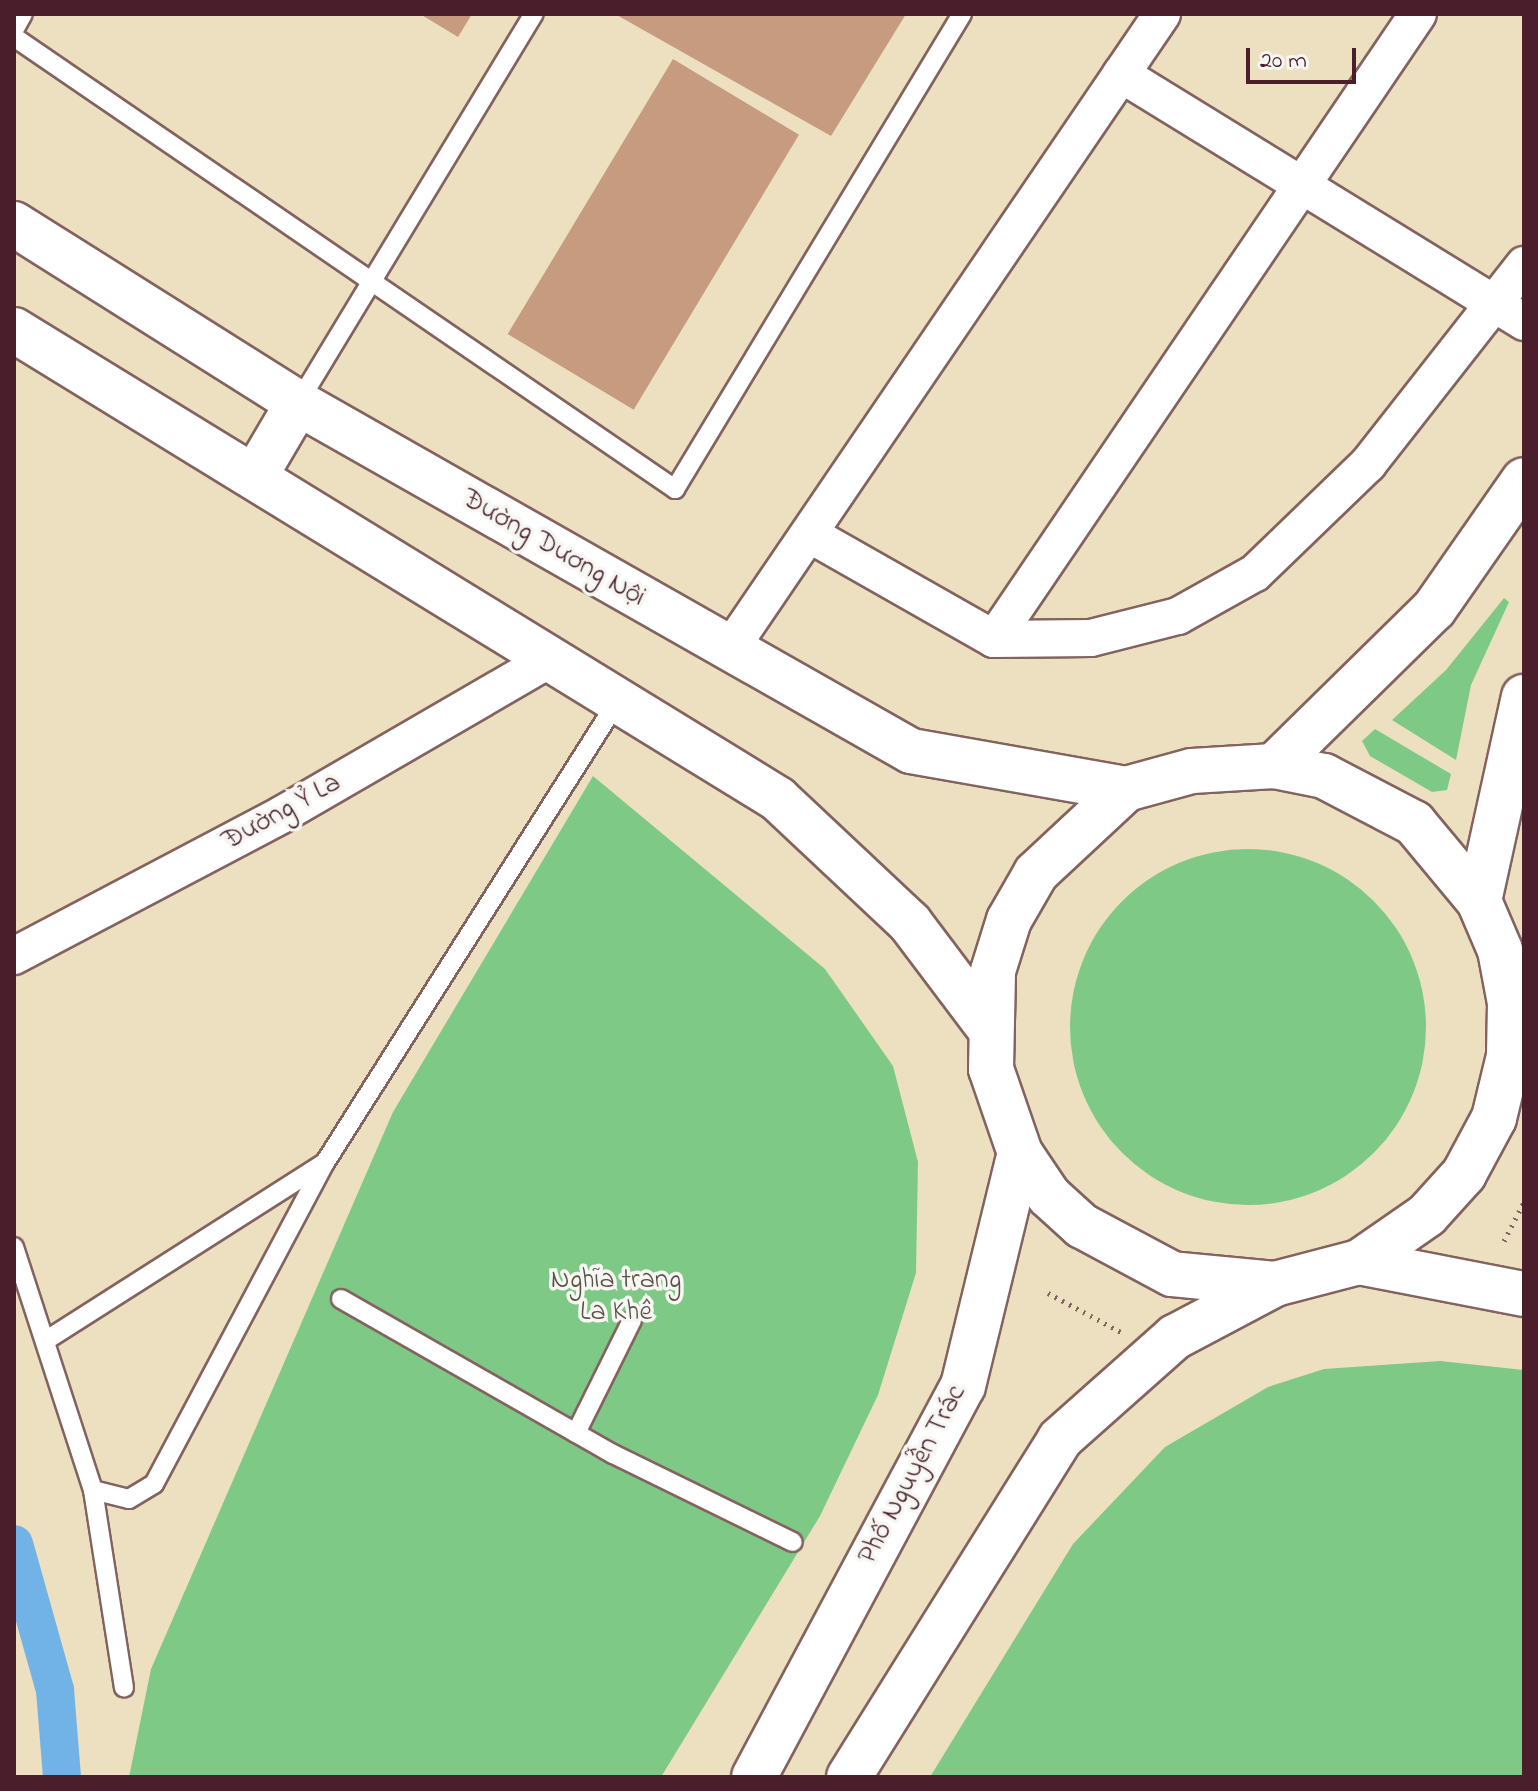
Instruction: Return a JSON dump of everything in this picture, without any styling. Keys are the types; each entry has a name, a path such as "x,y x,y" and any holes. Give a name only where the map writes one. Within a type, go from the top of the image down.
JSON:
{"main road":[{"name":"Đường Dương Nội","path":"14,224 298,403 911,751 1126,789"},
{"path":"14,330 255,476 545,662 778,799 910,923 987,1025"},
{"path":"255,476 298,403"},
{"path":"1274,766 1434,609 1524,480"},
{"path":"1479,901 1524,697"},
{"path":"849,1777 1060,1439 1175,1337 1275,1284 1359,1262 1427,1215 1464,1174 1494,1118 1516,1063 1510,1003 1479,901 1414,823 1324,776 1274,766 1192,771 1126,789 1036,873 1005,933 987,1025 998,1098 1020,1153 1049,1196 1124,1255 1223,1285 1275,1284"},
{"name":"Phố Nguyễn Trác","path":"754,1777 963,1386 1020,1153"},
{"path":"1359,1262 1524,1294"}],"street":[{"path":"730,649 811,535 1162,14"},
{"path":"994,639 1418,14"},
{"path":"1121,74 1300,188 1510,315"},
{"path":"811,535 994,639 1106,635 1178,616 1255,573 1368,464 1510,315 1524,265"},
{"name":"Đường Ỷ La","path":"14,956 281,815 545,662"}],"lane":[{"path":"14,30 23,14"},
{"path":"298,403 534,14"},
{"path":"14,37 371,285 675,489 962,14"},
{"path":"93,1490 129,1499 154,1484 326,1161 617,702"},
{"path":"45,1341 326,1161"},
{"path":"14,1247 93,1490 124,1688"},
{"path":"341,1299 576,1433 793,1542"},
{"path":"576,1433 632,1320"}],"path":[{"path":"1504,1241 1524,1202"},
{"path":"1048,1293 1124,1334"}],"green space":[{"path":"1504,598 1509,602 1471,685 1456,760 1392,720 1446,670"},
{"path":"1375,729 1451,774 1447,790 1432,792 1370,756 1362,741"},
{"name":"Nghĩa trang La Khê","path":"593,776 825,969 893,1066 918,1162 916,1273 878,1395 820,1516 661,1777 129,1777 151,1669 393,1112"},
{"path":"1231,849 1265,849 1300,856 1332,870 1361,889 1386,914 1405,943 1419,975 1426,1027 1423,1062 1413,1095 1386,1140 1361,1165 1332,1184 1300,1198 1265,1205 1231,1205 1196,1198 1164,1184 1135,1165 1110,1140 1091,1111 1077,1079 1070,1044 1070,1010 1077,975 1091,943 1110,914 1135,889 1164,870 1196,856"},
{"path":"1440,1361 1524,1370 1524,1777 930,1777 1073,1544 1165,1447 1268,1387 1324,1369"}],"building":[{"path":"420,14 472,14 458,37"},
{"path":"615,14 906,14 831,136"},
{"path":"673,59 799,135 634,410 508,334"}],"waterway":[{"path":"14,1544 55,1690 62,1777"}]}
